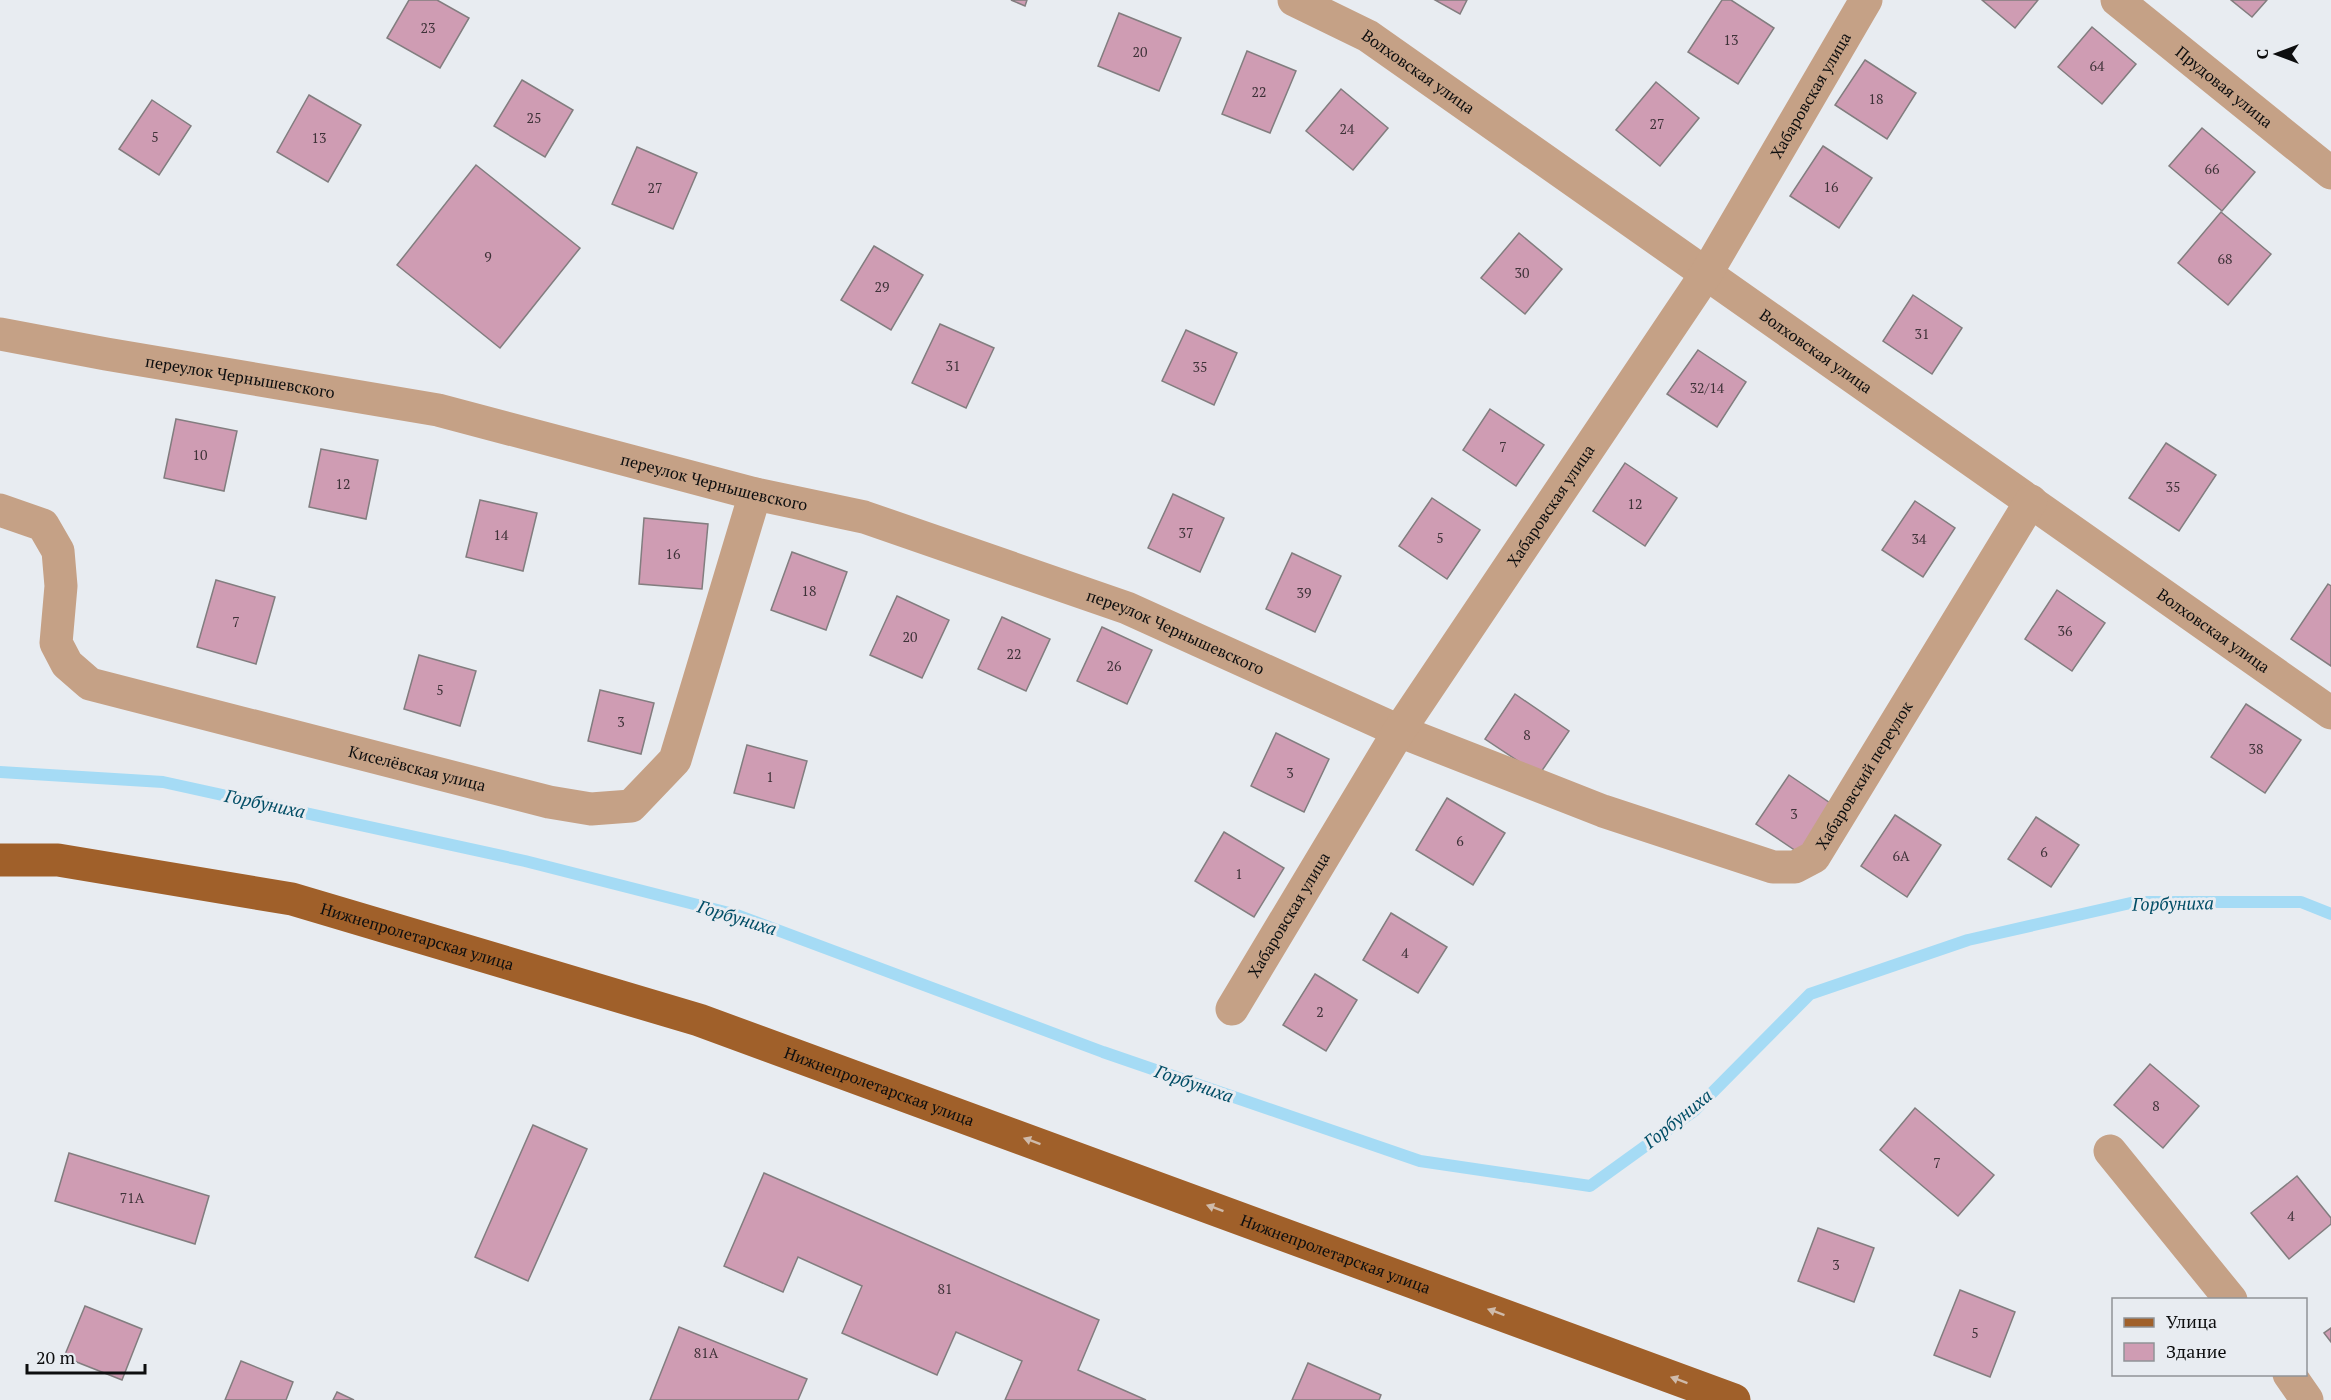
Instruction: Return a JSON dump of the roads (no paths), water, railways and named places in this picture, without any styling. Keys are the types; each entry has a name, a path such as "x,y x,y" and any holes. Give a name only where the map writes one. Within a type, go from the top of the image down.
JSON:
{"main road":[{"name":"Нижнепролетарская улица","path":"0,860 58,860 292,899 699,1020 1734,1400"}],"street":[{"name":"Волховская улица","path":"1294,0 1368,36 2331,713"},
{"name":"Хабаровская улица","path":"1232,1009 1399,731 1706,274 1866,0"},
{"name":"Прудовая улица","path":"2117,0 2331,173"},
{"name":"переулок Чернышевского","path":"0,334 438,410 755,494 864,517 1127,608 1399,731"},
{"name":"Киселёвская улица","path":"0,510 43,525 58,551 61,586 56,643 67,664 90,684 538,799 591,809 631,806 675,760 755,494"},
{"name":"Хабаровский переулок","path":"1399,731 1602,811 1773,867 1795,867 1814,857 2031,501"},
{"path":"2110,1151 2230,1298"},
{"path":"2290,1376 2307,1400"}],"waterway":[{"name":"Горбуниха","path":"0,772 163,782 525,861 737,915 1103,1052 1420,1161 1590,1186 1694,1111 1810,994 1968,940 2135,902 2301,902 2331,914"}]}
